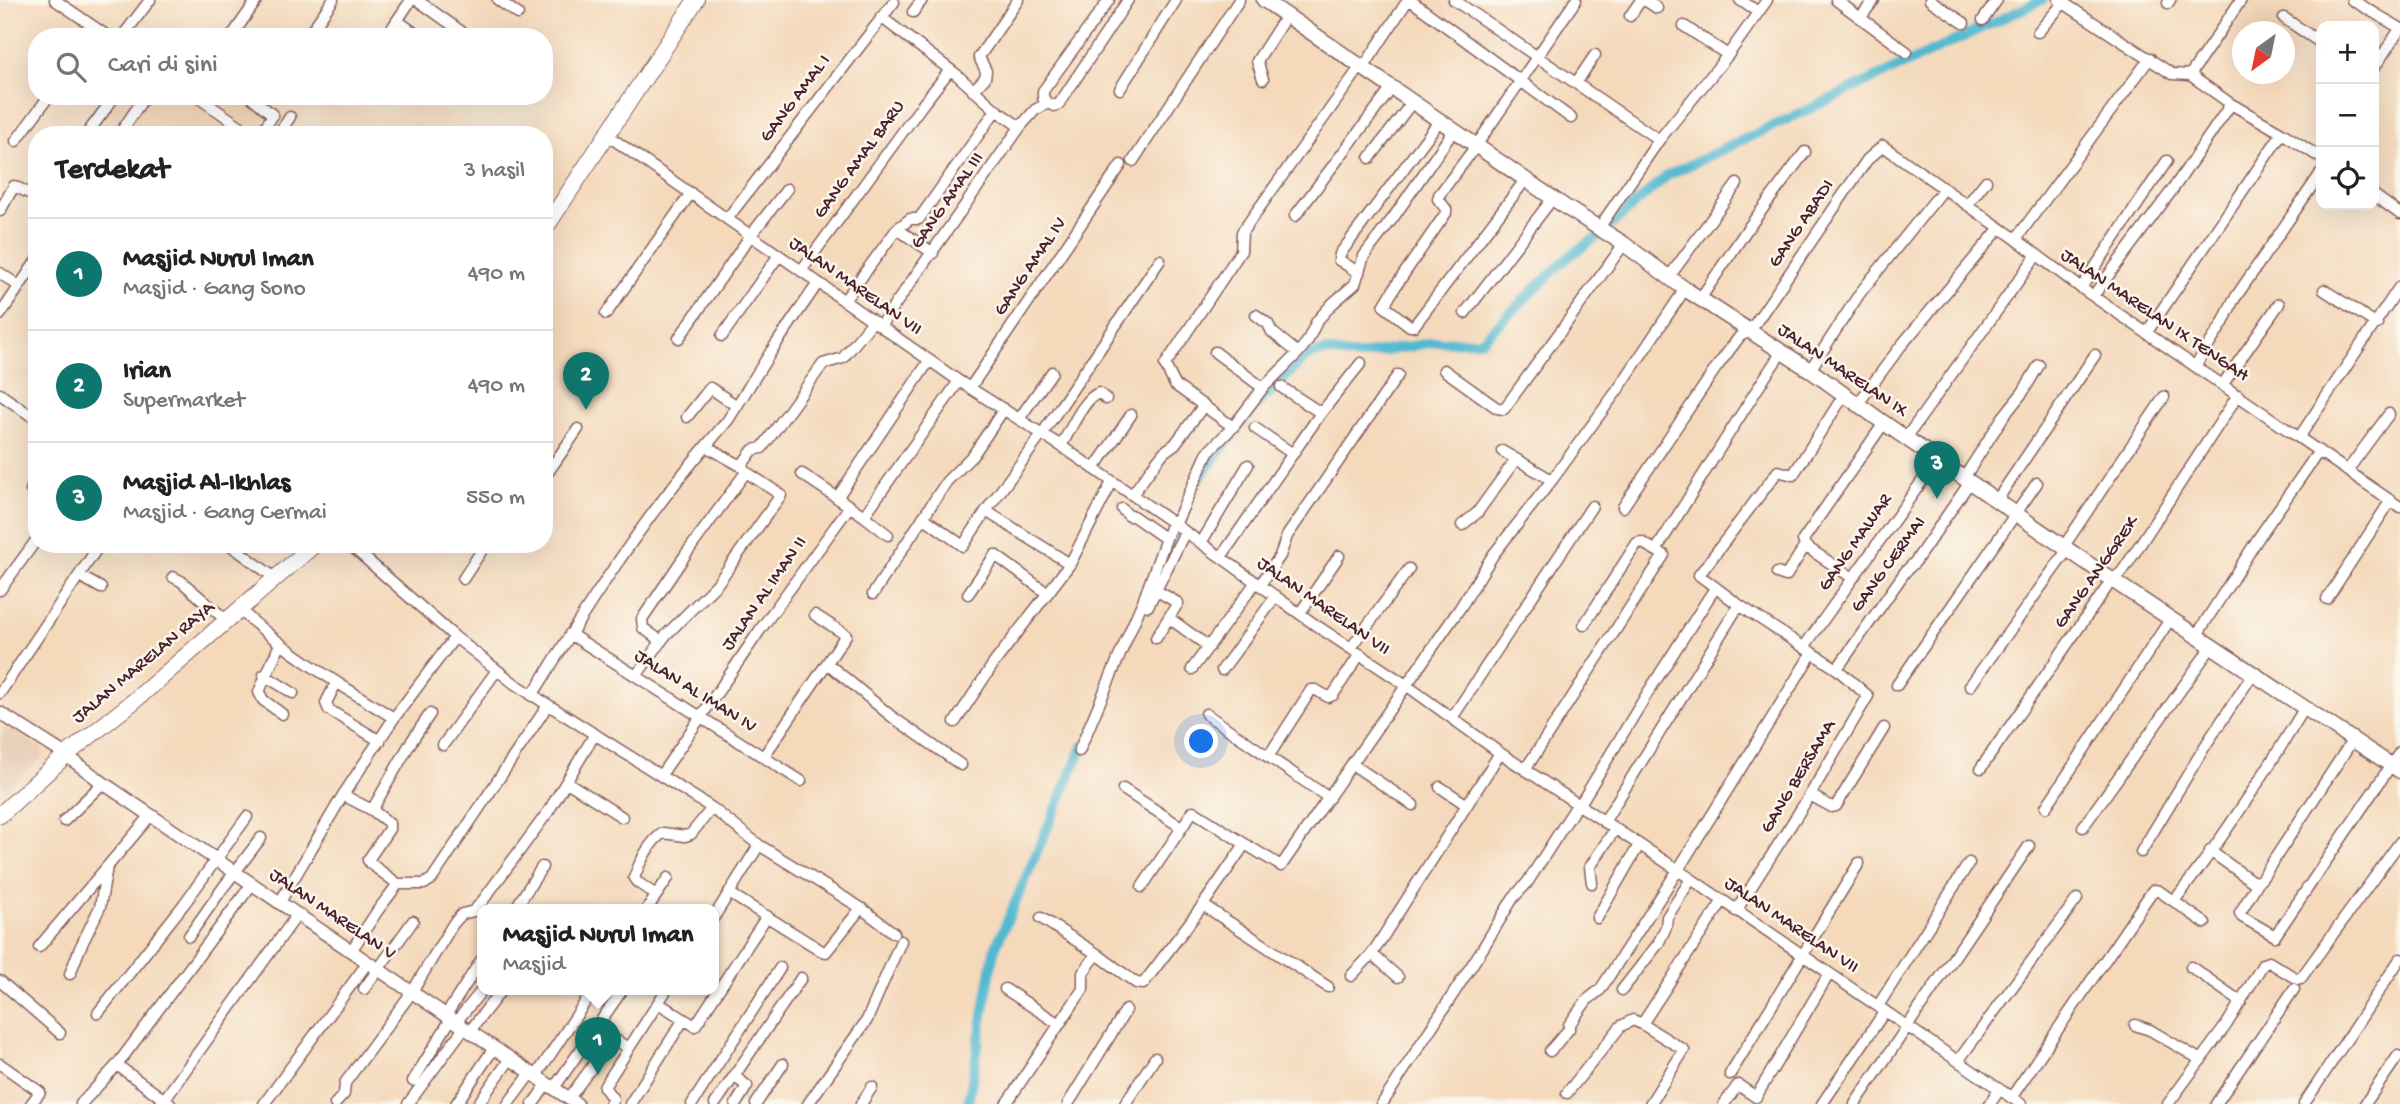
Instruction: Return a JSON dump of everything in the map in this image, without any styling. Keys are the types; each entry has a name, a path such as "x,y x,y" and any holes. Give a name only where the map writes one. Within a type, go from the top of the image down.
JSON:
{"main road":[{"path":"553,216 696,0"},
{"name":"JALAN MARELAN IX","path":"1264,0 1609,234 1685,289 1810,370 2112,580 2304,709 2397,763"},
{"name":"JALAN MARELAN RAYA","path":"0,815 66,755 134,701 304,553"}],"street":[{"path":"55,0 88,28"},
{"path":"129,28 150,0"},
{"path":"241,28 257,0"},
{"path":"313,28 333,0"},
{"path":"392,28 411,0"},
{"path":"417,0 456,28"},
{"path":"498,0 518,14"},
{"path":"913,12 922,0"},
{"path":"973,91 985,78 986,71 979,57 1018,0"},
{"path":"1048,103 1042,94 1109,0"},
{"name":"GANG AMAL III","path":"661,641 643,628 642,619 753,450 762,448 822,364 843,358 876,323 933,253 1020,127 1040,106 1048,103 1054,106 1059,104 1128,0"},
{"path":"1120,89 1176,0"},
{"path":"1133,161 1239,0"},
{"path":"1233,427 1175,384 1165,365 1241,251 1242,232 1409,0 1571,118"},
{"path":"1454,0 1659,140"},
{"path":"1526,179 1412,327 1385,307 1384,303 1446,213 1438,199 1439,195 1476,146 1576,0"},
{"path":"1630,16 1643,0 1657,8"},
{"path":"1740,0 1758,12"},
{"path":"1444,370 1497,408 1504,409 1609,234 1659,140 1728,55 1767,0"},
{"path":"1836,0 1907,51"},
{"path":"1861,18 1874,0"},
{"path":"1930,0 1964,23"},
{"path":"1983,20 1997,0"},
{"path":"2190,75 2242,0"},
{"path":"2352,0 2400,28 2379,60"},
{"path":"2038,32 2063,1 2172,74 2190,75 2231,104 2316,151"},
{"name":"GANG AMAL I","path":"727,219 894,2"},
{"path":"1264,79 1257,61 1286,16"},
{"path":"881,17 1020,127"},
{"path":"2284,19 2316,40"},
{"path":"397,21 407,28"},
{"path":"1684,26 1728,55"},
{"path":"1576,83 1595,55"},
{"path":"2016,240 2150,58"},
{"name":"GANG AMAL BARU","path":"801,271 950,70"},
{"path":"1295,216 1392,88"},
{"path":"1370,158 1413,101"},
{"path":"2093,296 2173,189 2231,104"},
{"path":"16,141 42,105"},
{"path":"93,126 109,105"},
{"path":"125,126 139,105"},
{"path":"209,105 240,126"},
{"path":"261,105 273,115 266,126"},
{"path":"844,301 897,229 910,219 920,218 996,110"},
{"path":"284,126 289,117"},
{"path":"1359,273 1339,260 1339,254 1440,120"},
{"path":"1079,751 1152,588 1208,452 1307,342 1317,321 1355,284 1364,256 1454,130"},
{"path":"2147,332 2282,132"},
{"name":"JALAN MARELAN VII","path":"607,135 959,381 1132,495 1500,753 1678,870 2016,1101"},
{"name":"GANG ABADI","path":"1750,331 1867,160 1883,146 1890,150"},
{"name":"JALAN MARELAN IX TENGAH","path":"1890,150 2081,288 2300,436 2395,504"},
{"path":"1700,299 1805,152"},
{"path":"2081,288 2168,161"},
{"name":"GANG AMAL IV","path":"970,388 1121,165"},
{"path":"2196,365 2233,302 2316,180"},
{"path":"1967,205 1986,181"},
{"path":"1669,277 1737,184"},
{"path":"0,211 15,186 28,192"},
{"path":"679,338 751,235 787,189"},
{"path":"1810,370 1860,293 1943,190"},
{"path":"606,314 691,193"},
{"path":"1465,313 1553,198"},
{"path":"2379,199 2400,214"},
{"path":"897,229 933,253"},
{"path":"1857,405 1900,347 1999,229"},
{"path":"722,336 779,256"},
{"path":"1906,438 2036,256"},
{"path":"923,517 962,545 1042,434 1160,260"},
{"path":"0,273 19,286"},
{"path":"0,314 28,273"},
{"path":"531,696 570,634 673,484 728,420 818,283"},
{"path":"2300,436 2400,286"},
{"path":"1142,887 1193,811 1281,866 1460,608 1493,555 1552,480 1639,360 1685,289"},
{"path":"2325,290 2376,324"},
{"path":"2223,384 2278,304"},
{"path":"1256,315 1268,324 1272,332 1298,352"},
{"path":"1623,507 1716,368 1740,336 1750,331"},
{"path":"1215,352 1263,388"},
{"path":"1656,550 1749,400 1782,353"},
{"path":"1997,500 2095,355"},
{"path":"837,498 929,360"},
{"path":"1221,557 1321,413 1360,363"},
{"name":"GANG CERMAI","path":"1837,669 1915,562 1967,480 2003,416 2024,392 2039,365"},
{"path":"1019,419 1052,372"},
{"path":"1192,670 1280,556 1287,536 1398,375"},
{"path":"864,516 959,381"},
{"path":"1281,387 1321,413"},
{"path":"687,417 710,388 737,406"},
{"path":"0,394 28,414"},
{"path":"1061,446 1093,394 1106,399"},
{"path":"1837,669 1739,605 1699,575 1778,471 1793,475 1844,395"},
{"name":"GANG ANGGREK","path":"1981,768 2112,580 2122,572 2238,395"},
{"path":"1970,686 2066,547 2164,397"},
{"path":"1132,495 1204,405"},
{"path":"873,594 947,481 973,455 1004,409"},
{"path":"2347,471 2389,414"},
{"path":"1094,469 1130,415"},
{"path":"1853,578 1805,546 1803,540 1884,423"},
{"path":"1255,428 1293,454"},
{"path":"553,465 578,429"},
{"path":"636,676 661,641 717,584 781,495 706,446"},
{"path":"1502,451 1552,480"},
{"path":"2197,635 2259,537 2319,451"},
{"path":"1462,525 1477,513 1516,459"},
{"name":"GANG MAWAR","path":"1550,1051 1569,1029 1569,1025 1587,1000 1600,990 1678,870 1853,578 1937,460"},
{"path":"1200,543 1248,465"},
{"path":"802,474 888,535"},
{"path":"955,722 993,663 1070,564 1112,482"},
{"path":"1897,685 2037,483"},
{"path":"2327,599 2395,504"},
{"name":"JALAN AL IMAN II","path":"661,775 850,506"},
{"path":"1452,718 1592,506"},
{"path":"1122,509 1166,539"},
{"path":"986,511 1070,564"},
{"path":"1148,606 1166,539 1178,527"},
{"path":"1525,770 1664,556 1641,542 1637,543 1584,625"},
{"path":"1777,573 1786,576 1805,546"},
{"path":"0,590 28,551"},
{"path":"0,693 94,553"},
{"path":"241,553 275,578"},
{"path":"359,553 455,636 531,696 712,808 759,845 861,908 897,937 867,1020 808,1104"},
{"path":"463,579 480,553"},
{"path":"968,594 993,555 1047,593"},
{"path":"1300,613 1339,556"},
{"path":"1268,757 1311,690 1328,697 1333,695 1356,651 1409,569"},
{"path":"80,576 101,588"},
{"path":"173,577 227,621"},
{"path":"1152,588 1178,603 1156,638"},
{"path":"1382,1104 1716,588"},
{"path":"1222,670 1276,596"},
{"path":"1604,822 1739,605"},
{"path":"240,610 280,644 336,683 394,718"},
{"path":"764,756 845,635 815,615"},
{"path":"1169,618 1209,647"},
{"path":"2046,807 2171,618"},
{"name":"JALAN AL IMAN IV","path":"570,634 801,780"},
{"path":"279,902 343,795 394,718 455,636"},
{"path":"280,644 258,692 282,714"},
{"path":"2083,827 2212,646"},
{"path":"827,663 891,716 961,765"},
{"name":"GANG BERSAMA","path":"1736,911 1868,697 1866,692 1837,669"},
{"path":"443,746 497,670"},
{"path":"2141,852 2207,743 2253,674"},
{"path":"264,675 293,693"},
{"path":"336,683 326,703 329,710 380,741"},
{"path":"343,795 372,810 386,820 389,827 370,854 369,862 398,884 424,884 432,879 548,705"},
{"path":"2174,901 2274,759 2304,709"},
{"name":"JALAN MARELAN V","path":"0,713 66,755 151,816 573,1101"},
{"path":"372,810 430,714"},
{"path":"1206,714 1329,798"},
{"path":"1810,795 1832,807 1836,806 1884,727"},
{"path":"480,904 567,782 595,734"},
{"path":"2354,738 2258,882 2240,913 2242,917 2275,936 2397,763"},
{"path":"1351,976 1372,954 1500,753"},
{"path":"1352,764 1413,805"},
{"path":"567,782 622,817"},
{"path":"64,821 103,783"},
{"path":"1440,787 1467,805"},
{"path":"1123,789 1181,827"},
{"path":"656,895 635,878 646,853 663,833 685,836 691,834 712,808"},
{"path":"39,947 151,816"},
{"path":"98,1013 184,904 247,817"},
{"path":"1592,883 1590,867 1615,829"},
{"path":"189,936 261,838"},
{"path":"2168,1104 2241,1002 2266,961 2297,979 2301,978 2400,842"},
{"path":"1041,918 1136,983 1143,984 1245,844"},
{"path":"719,908 759,845"},
{"path":"1597,918 1639,845"},
{"path":"1855,1104 2029,846"},
{"path":"2210,851 2252,881 2258,882"},
{"path":"1730,1074 1858,863"},
{"path":"1822,1104 1969,863"},
{"path":"70,974 100,907 107,867"},
{"path":"518,904 542,867"},
{"path":"650,904 668,878"},
{"path":"1622,990 1658,944 1666,928 1667,917 1691,879"},
{"path":"81,1104 117,1065 252,884"},
{"path":"351,951 398,884"},
{"path":"2016,1101 2152,891 2157,890 2205,923"},
{"path":"729,893 826,952 861,908"},
{"path":"1958,1061 2077,899"},
{"path":"1642,1024 1722,902"},
{"path":"1203,905 1328,987"},
{"path":"335,1104 344,1094 345,1083 412,992 453,924 460,916 477,907"},
{"path":"117,1065 165,1102 298,915"},
{"path":"719,989 766,916"},
{"path":"264,1104 373,966 413,921"},
{"path":"1006,1104 1083,989 1083,973 1097,954"},
{"path":"1372,954 1398,977"},
{"path":"2304,1104 2400,958"},
{"path":"364,989 373,966"},
{"path":"2191,967 2241,1002"},
{"path":"692,1104 780,968"},
{"path":"408,1104 457,1023 477,972"},
{"path":"1756,1097 1829,974"},
{"path":"715,1104 801,978"},
{"path":"0,981 61,1033"},
{"path":"1005,989 1059,1024"},
{"path":"2216,1104 2294,989"},
{"path":"412,1081 478,995"},
{"path":"457,1023 494,995"},
{"path":"533,1104 542,1080 591,995"},
{"path":"508,1104 542,1080 618,995"},
{"path":"610,1104 614,1099 604,1087 663,995"},
{"path":"658,1003 695,1026 715,995"},
{"path":"1068,1104 1126,1010"},
{"path":"630,1104 684,1019"},
{"path":"1567,1093 1621,1026 1633,1020 1684,1050 1650,1104"},
{"path":"2135,1025 2150,1030 2201,1060"},
{"path":"573,1101 611,1041 614,1039 628,1048"},
{"path":"456,1104 494,1048"},
{"path":"2365,1104 2398,1056"},
{"path":"1125,1104 1155,1058"},
{"path":"478,1104 510,1059"},
{"path":"756,1104 783,1063"},
{"path":"0,1065 40,1093 31,1104"},
{"path":"734,1076 747,1086 736,1104"},
{"path":"1724,1104 1738,1085 1767,1104"},
{"path":"861,1104 872,1087"},
{"path":"1990,1104 1999,1090"}],"shaded area":[{"path":"10,726 42,750 42,757 6,790 0,784 0,736"}],"waterway":[{"path":"1199,479 1248,414 1307,356 1325,351 1357,356 1435,342 1481,341 1566,259 1603,232 1668,175 2042,0"},
{"path":"1157,575 1181,522"},
{"path":"968,1104 994,951 1083,746"}],"place":[{"name":"Irian","path":"586,410"},
{"name":"Masjid Al-Ikhlas","path":"1937,499"},
{"name":"Masjid Nurul Iman","path":"598,1075"}]}
